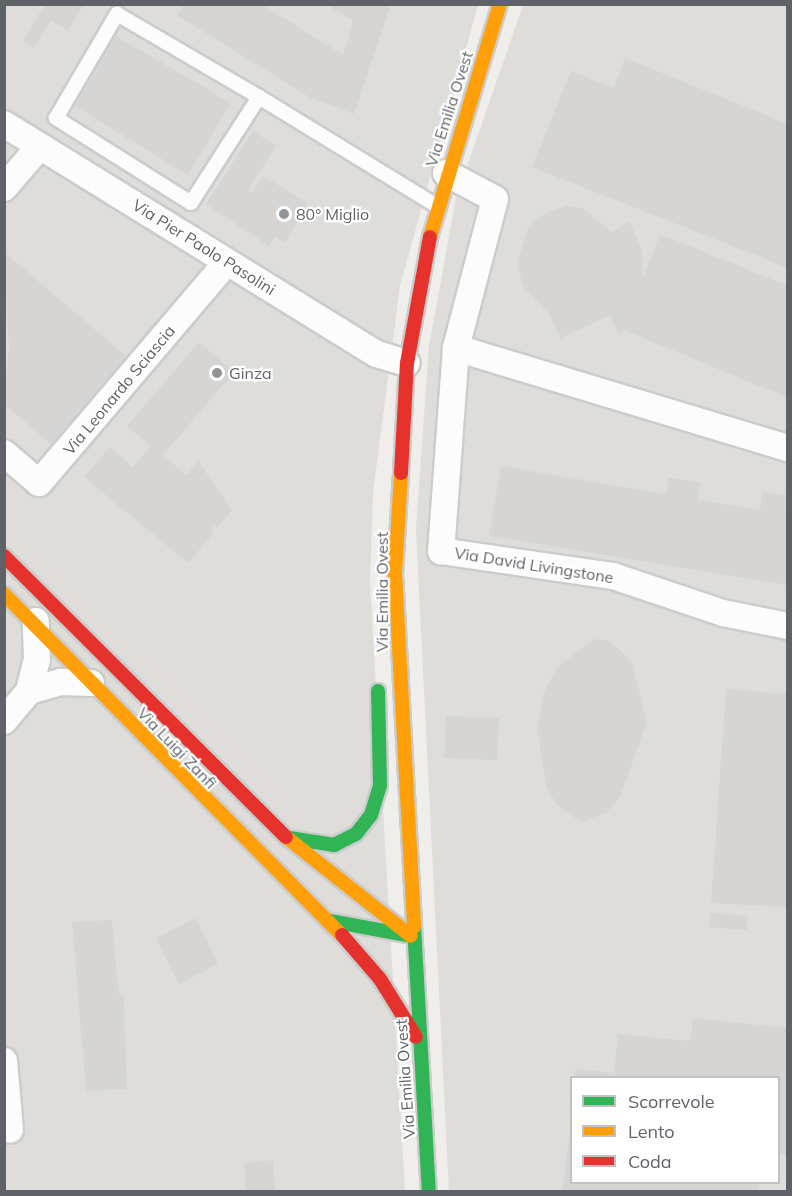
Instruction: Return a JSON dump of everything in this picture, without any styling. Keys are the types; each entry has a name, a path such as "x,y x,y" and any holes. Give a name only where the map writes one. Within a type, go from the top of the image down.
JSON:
{"street":[{"name":"Via Emilia Ovest","path":"429,1191 411,936 395,573 407,363 436,206 500,4"},
{"name":"Via Pier Paolo Pasolini","path":"4,124 377,354 407,363"},
{"path":"4,188 40,146"},
{"name":"Via David Livingstone","path":"446,173 495,199 456,348 441,550 613,576 723,613 788,626"},
{"name":"Via Leonardo Sciascia","path":"4,453 39,483 228,262"},
{"path":"456,348 788,448"},
{"name":"Via Luigi Zanfi","path":"4,556 57,603 283,835 411,936"},
{"path":"381,600 395,573"},
{"name":"Via Luigi Zanfi","path":"4,594 36,621 91,683 257,855 330,921 380,980 419,1042"},
{"path":"4,721 29,692 37,658 36,621"},
{"path":"283,835 307,845 334,845 356,834 371,815 380,786 378,680"},
{"path":"29,692 61,682 91,683"},
{"path":"330,921 411,936"},
{"path":"4,1061 10,1130"}],"lane":[{"path":"259,97 191,203 56,118 117,14 259,97 386,183 436,206"}],"shaded area":[{"path":"5,5 478,5 400,286 373,493 370,582 405,1191 5,1192"},
{"path":"523,5 787,5 787,1191 449,1192 416,529 429,346 456,198"}],"building":[{"path":"45,4 84,4 68,31 51,20 34,48 23,41"},
{"path":"184,4 261,4 343,55 353,21 326,4 391,4 354,114 309,97 177,15"},
{"path":"116,36 231,103 188,175 75,106"},
{"path":"625,58 788,124 788,268 532,167 571,71 614,88"},
{"path":"253,131 276,146 248,190 252,193 263,176 308,203 285,243 275,237 269,246 206,204"},
{"path":"566,206 582,208 612,232 629,221 642,250 643,279 660,234 788,286 786,397 624,330 618,334 610,315 560,338 550,315 523,286 517,263 528,228 544,214"},
{"path":"4,252 126,356 51,444 4,404 9,347"},
{"path":"199,342 234,372 163,455 186,475 198,461 232,510 217,528 213,525 213,534 188,563 84,477 110,447 133,467 151,446 127,426"},
{"path":"501,466 666,494 668,478 700,482 697,500 760,510 763,492 785,495 788,585 489,536"},
{"path":"595,639 610,641 632,662 647,722 620,797 607,812 581,822 557,805 547,788 537,729 543,694 558,666"},
{"path":"726,689 788,694 788,907 711,903"},
{"path":"446,716 499,718 497,760 444,758"},
{"path":"710,913 748,916 747,930 709,927"},
{"path":"196,918 218,964 179,984 156,938"},
{"path":"112,920 119,995 124,995 127,1089 86,1091 72,922"},
{"path":"693,1018 788,1028 788,1155 780,1154 780,1076 574,1076 575,1069 614,1073 618,1034 690,1041"},
{"path":"570,1132 570,1184 759,1184 758,1191 562,1191"},
{"path":"273,1160 275,1191 246,1191 244,1163"}],"traffic: fast":[{"path":"289,838 334,845 356,834 371,815 380,786 378,691"},
{"path":"330,921 411,936"},
{"path":"414,926 429,1192"}],"traffic: slow":[{"path":"430,237 500,4"},
{"path":"401,473 395,573 414,926"},
{"path":"4,594 342,935"},
{"path":"286,837 411,936"}],"traffic: jam":[{"path":"401,473 407,363 430,237"},
{"path":"4,556 286,837"},
{"path":"342,935 380,979 416,1037"}],"place":[{"name":"80° Miglio","path":"284,214"},
{"name":"Ginza","path":"217,373"}]}
